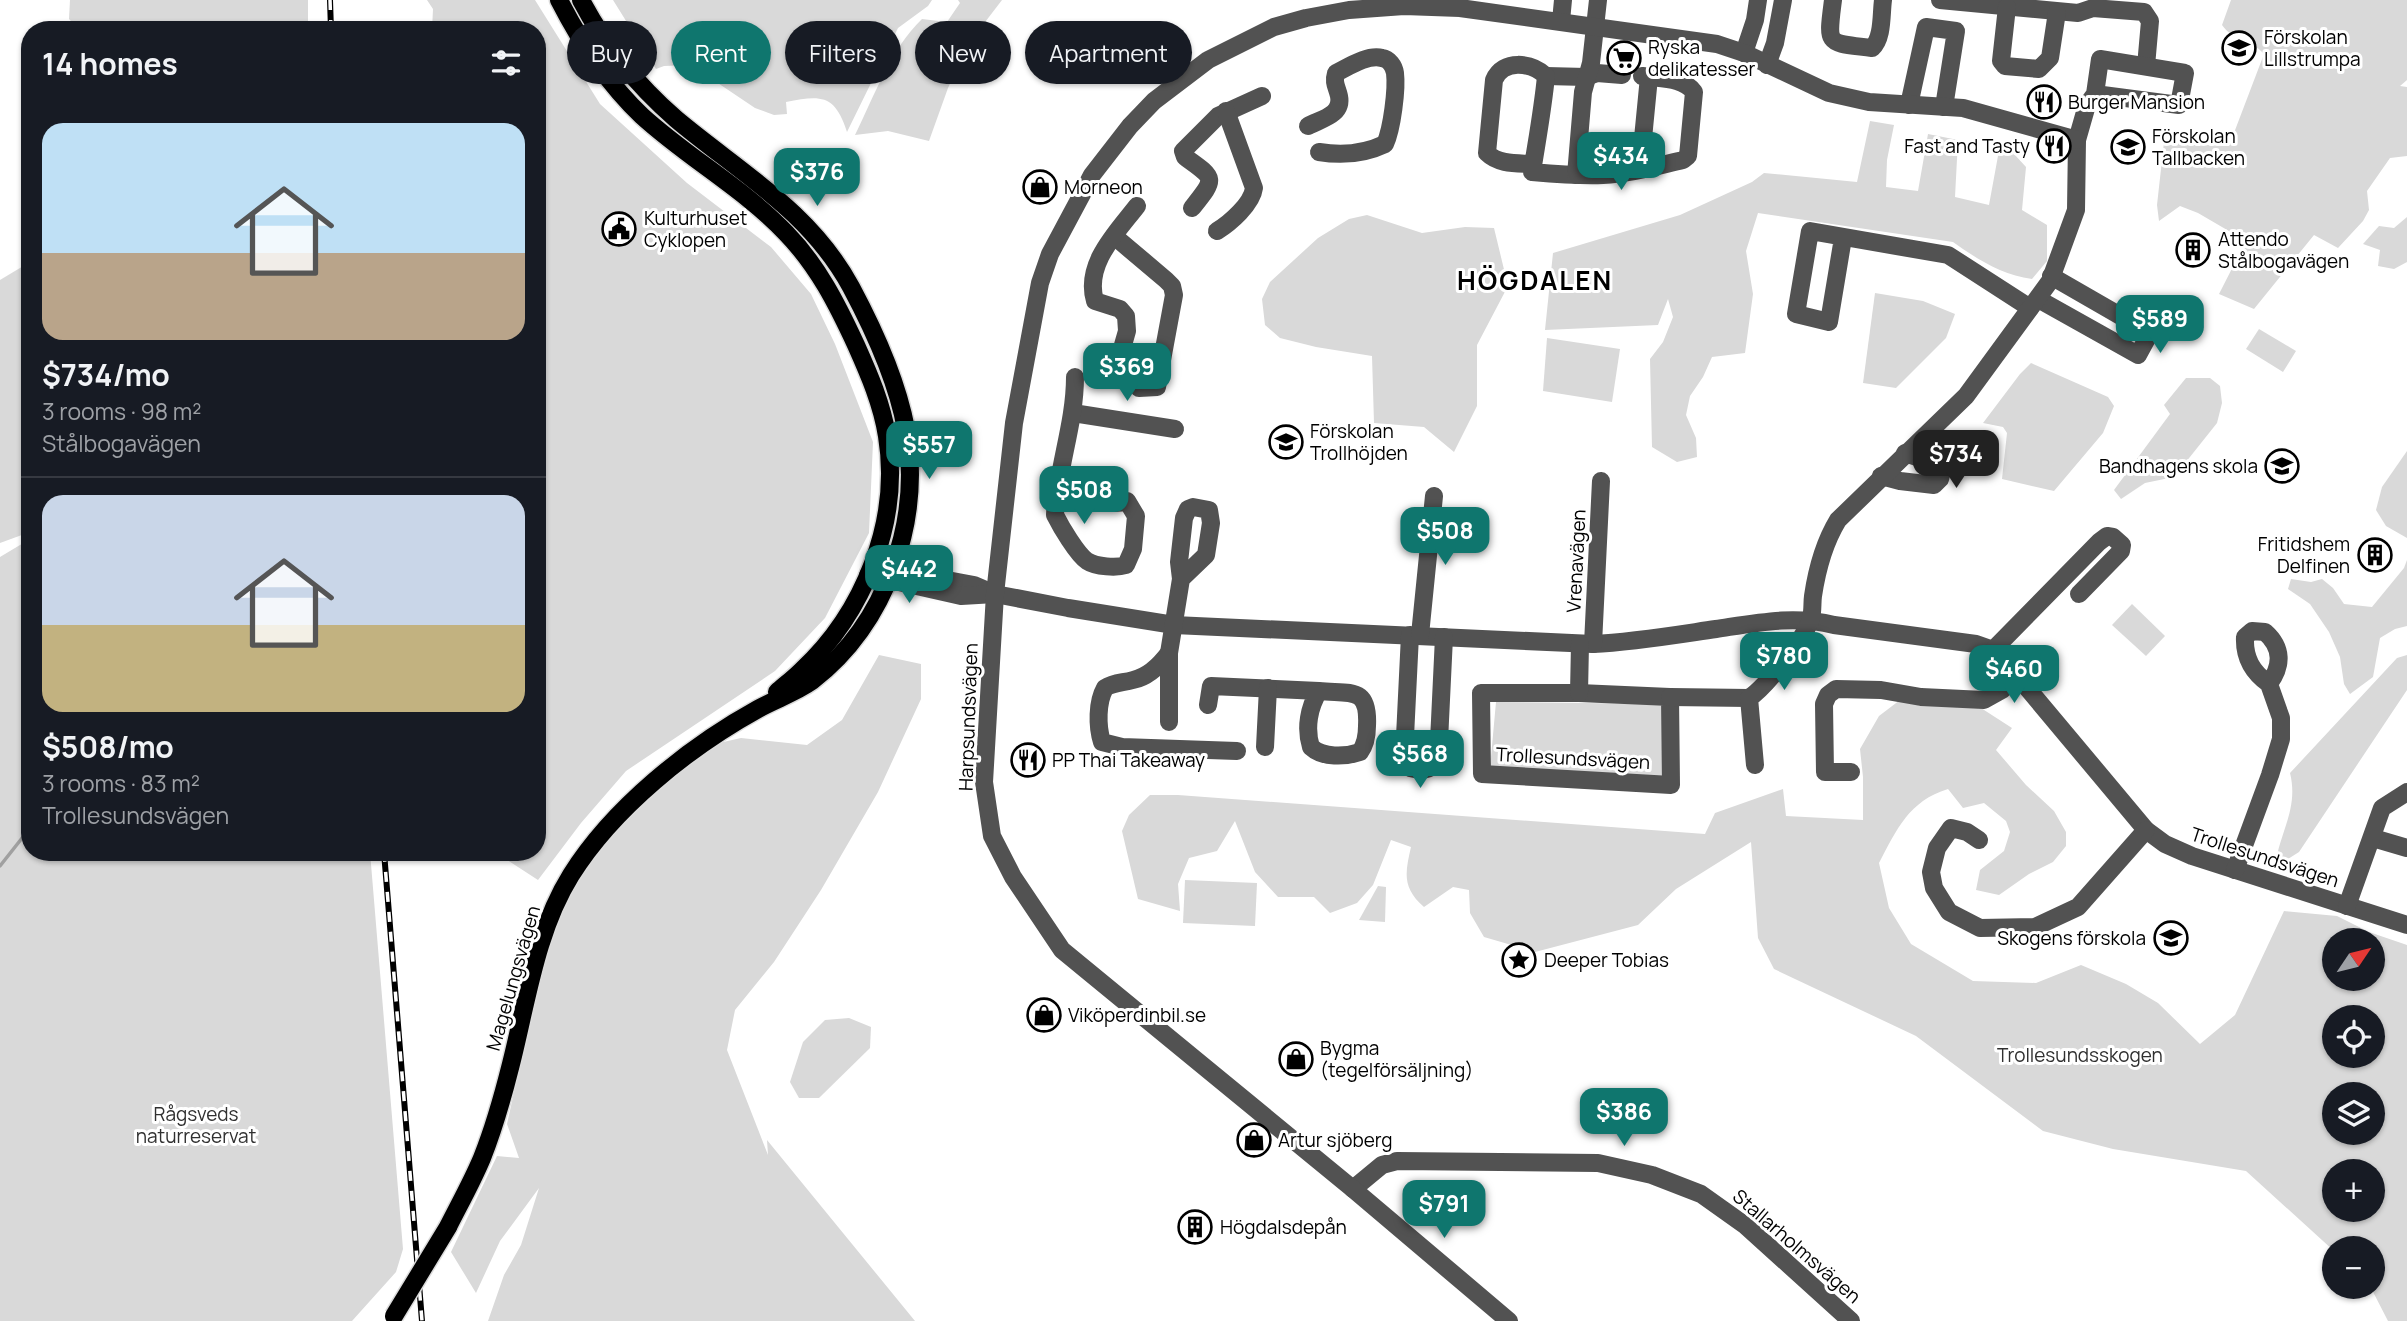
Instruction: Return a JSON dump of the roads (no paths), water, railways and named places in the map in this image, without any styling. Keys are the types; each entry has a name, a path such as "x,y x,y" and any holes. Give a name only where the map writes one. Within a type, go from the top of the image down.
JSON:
{"main road":[{"name":"Magelungsvägen","path":"392,1318 448,1227 481,1161 497,1113 545,934 569,878 608,826 635,799 713,738 759,708 802,670 824,645 841,623 871,569 883,534 888,502 890,466 887,436 872,382 826,284 800,248 769,216 661,132 627,101 593,60 559,0"},
{"name":"Magelungsvägen","path":"581,0 614,53 646,92 676,119 786,204 825,247 850,286 885,362 900,405 905,426 910,484 905,526 891,575 881,597 839,656 811,681 786,697 759,708"}],"street":[{"path":"1561,21 1563,0"},
{"path":"1576,175 1586,78 1591,63 1598,0"},
{"path":"1744,53 1755,20 1758,0"},
{"path":"1766,65 1775,43 1783,0"},
{"path":"1833,0 1828,32 1830,39 1835,43 1871,48 1875,46 1878,38 1883,0"},
{"path":"1940,0 2057,12 2078,13 2093,8 2144,12 2150,21 2146,66"},
{"name":"Harpsundsvägen","path":"1509,1321 1062,950 1023,895 992,836 984,782 995,594 1014,423 1040,283 1050,254 1093,175 1116,143 1154,101 1208,60 1275,27 1349,10 1404,3 1561,21 1717,44 1744,53 1829,93 1869,102 1963,108 2077,140"},
{"path":"2007,7 2001,61 2005,66 2029,70 2039,69 2050,58 2057,12"},
{"path":"1909,105 1926,27 1956,31 1944,107"},
{"path":"1308,126 1336,112 1340,107 1334,85 1336,73 1378,57 1388,60 1395,73 1385,144 1346,155 1319,152"},
{"path":"1755,765 1749,698 1759,692 1779,667 1811,619 1812,598 1829,534 1838,520 1881,476 1966,396 2052,276 2076,210 2077,140 2087,105 2095,94 2100,59 2185,73 2179,105 2095,94"},
{"path":"1533,164 1504,162 1492,159 1487,153 1497,72 1511,65 1539,69 1546,76 1586,78 1597,73 1622,75"},
{"path":"1546,76 1532,172 1603,175 1640,169 1683,160 1690,149 1694,92 1690,86 1680,81 1646,77 1640,169"},
{"path":"1192,208 1209,187 1210,179 1206,172 1185,157 1184,152 1208,124 1226,111 1262,96"},
{"path":"1217,231 1227,225 1253,194 1254,188 1226,111"},
{"path":"1123,345 1127,331 1126,316 1120,309 1095,301 1093,294 1098,261 1137,206"},
{"path":"1843,237 1829,322 1796,313 1810,231 1948,256 2034,304 2138,355 2150,333 2052,276"},
{"path":"1114,236 1166,280 1172,286 1174,295 1157,387 1139,388"},
{"path":"1061,475 1076,483 1090,498 1118,505 1127,501 1136,516 1133,549 1126,565 1096,565 1086,561 1055,515 1061,475 1073,413 1075,377"},
{"path":"1073,413 1175,429"},
{"path":"1881,476 1934,485 1940,479 1942,471 1937,464 1905,453"},
{"name":"Vrenavägen","path":"1587,644 1601,506 1601,481"},
{"path":"1434,496 1415,635 1404,757 1410,768 1431,769 1438,762 1444,636"},
{"path":"871,569 962,590 974,585 995,594 1174,625 1587,644 1630,642 1768,621 1811,619 1834,625 1976,644 1993,650 2099,542 2107,536 2119,540 2121,551 2079,594"},
{"path":"1169,722 1169,653 1181,579"},
{"path":"1579,693 1587,644"},
{"name":"Trollesundsvägen","path":"1993,650 2018,675 2146,830 2165,844 2235,870 2407,925"},
{"path":"1169,653 1161,664 1141,678 1113,683 1105,688 1100,706 1099,728 1102,741 1122,747 1237,751"},
{"path":"1852,772 1825,772 1824,705 1828,695 1836,689 1881,690 1921,697 1984,701 2002,690 2018,675"},
{"path":"2235,870 2281,739 2281,719 2269,684"},
{"path":"1208,705 1211,686 1320,691"},
{"path":"1265,747 1268,688"},
{"name":"Trollesundsvägen","path":"1670,697 1671,785 1482,774 1481,693 1749,698"},
{"path":"2347,906 2382,808 2407,792"},
{"path":"1979,840 1967,832 1951,828 1937,848 1931,872 1934,888 1948,912 1980,928 2035,927 2078,907 2146,830"},
{"path":"2373,838 2407,848"},
{"name":"Stallarholmsvägen","path":"1353,1189 1382,1165 1397,1161 1598,1163 1625,1167 1701,1194 1746,1226 1851,1321"}],"waterway":[{"path":"0,866 21,839"}],"railway":[{"path":"330,0 331,21"},
{"path":"385,861 422,1321"}],"place":[{"name":"Förskolan Lillstrumpa","path":"2239,48"},
{"name":"Ryska delikatesser","path":"1624,58"},
{"name":"Burger Mansion","path":"2044,102"},
{"name":"Fast and Tasty","path":"2054,146"},
{"name":"Förskolan Tallbacken","path":"2128,147"},
{"name":"Morneon","path":"1040,187"},
{"name":"Kulturhuset Cyklopen","path":"619,229"},
{"name":"Attendo Stålbogavägen","path":"2193,250"},
{"name":"Förskolan Trollhöjden","path":"1286,442"},
{"name":"Bandhagens skola","path":"2282,466"},
{"name":"Fritidshem Delfinen","path":"2375,555"},
{"name":"PP Thai Takeaway","path":"1028,760"},
{"name":"Skogens förskola","path":"2171,938"},
{"name":"Deeper Tobias","path":"1519,960"},
{"name":"Viköperdinbil.se","path":"1044,1015"},
{"name":"Bygma (tegelförsäljning)","path":"1296,1059"},
{"name":"Artur sjöberg","path":"1254,1140"},
{"name":"Högdalsdepån","path":"1195,1227"}],"district":[{"name":"HÖGDALEN","path":"1535,280"}],"park label":[{"name":"Trollesundsskogen","path":"2080,1055"},
{"name":"Rågsveds naturreservat","path":"196,1125"}]}
